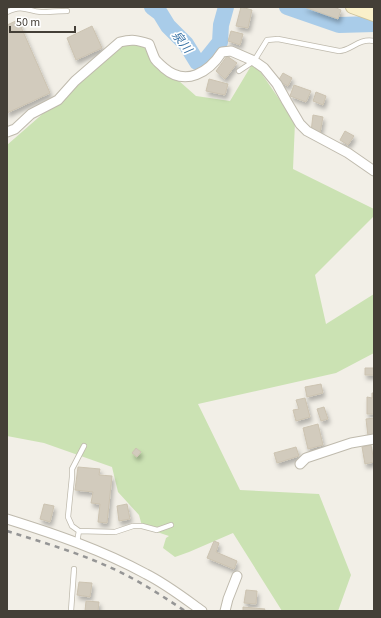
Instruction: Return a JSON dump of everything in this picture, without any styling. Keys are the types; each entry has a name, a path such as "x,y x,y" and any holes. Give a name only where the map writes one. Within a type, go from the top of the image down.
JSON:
{"street":[{"path":"352,7 374,15"},
{"path":"7,132 15,129 31,114 58,100 75,81 120,42 138,40 149,44 156,60 170,73 181,77 194,76 206,70 222,52 231,51 254,61 264,68 277,84 300,124 307,131 348,153 374,171"},
{"path":"300,464 306,458 352,443 374,439"},
{"path":"7,519 93,548 147,574 182,596 202,611"},
{"path":"225,611 237,576"}],"lane":[{"path":"7,12 23,8 39,12 67,11"},
{"path":"240,71 254,61 267,40 278,39 339,51 344,51 358,43 370,40 374,41"},
{"path":"84,446 72,469 68,517 72,526 79,531 115,532 133,526 142,526 157,530 171,525"},
{"path":"77,542 79,531"},
{"path":"71,611 74,569"}],"green space":[{"path":"126,41 149,44 170,73 196,96 230,101 251,66 255,64 295,122 293,169 374,209 374,216 315,275 326,324 374,294 374,353 336,373 198,404 240,490 319,494 351,575 338,611 282,611 233,533 175,557 163,548 166,538 169,536 142,527 139,515 118,492 112,467 44,443 7,436 7,145"}],"building":[{"path":"241,7 252,10 248,28 236,26"},
{"path":"304,7 334,7 341,10 338,19"},
{"path":"18,20 50,93 7,113 7,25"},
{"path":"92,26 102,48 76,60 67,38"},
{"path":"231,31 243,34 240,45 228,41"},
{"path":"227,56 237,63 225,79 216,71"},
{"path":"283,73 292,78 288,86 278,81"},
{"path":"209,79 228,84 225,95 206,91"},
{"path":"294,85 311,91 306,102 290,96"},
{"path":"316,92 326,96 323,105 313,101"},
{"path":"313,115 323,117 320,133 311,132"},
{"path":"345,131 354,136 348,145 340,140"},
{"path":"365,368 374,368 374,375 365,375"},
{"path":"321,384 323,393 307,397 305,387"},
{"path":"372,393 374,393 374,414 367,414 367,397 372,398"},
{"path":"305,398 310,417 296,421 293,410 299,409 296,400"},
{"path":"324,407 328,419 321,421 317,409"},
{"path":"374,418 374,435 368,436 366,419"},
{"path":"318,424 323,445 308,449 303,428"},
{"path":"371,445 374,462 365,464 362,447"},
{"path":"296,447 299,456 277,463 274,453"},
{"path":"136,448 141,452 137,457 132,453"},
{"path":"78,467 100,469 99,475 112,476 107,523 98,522 100,504 91,503 93,492 75,490"},
{"path":"44,504 54,506 50,522 40,519"},
{"path":"127,504 130,519 119,521 117,506"},
{"path":"214,541 219,543 216,552 237,561 234,569 207,558"},
{"path":"79,582 92,583 90,597 77,595"},
{"path":"246,590 257,591 256,604 244,603"},
{"path":"86,601 99,602 98,611 85,611"},
{"path":"243,607 265,609 264,611 243,611"}],"waterway":[{"name":"泉川","path":"152,7 160,13 168,26 186,44 197,62 204,62 220,42 221,25 226,7"},
{"name":"泉川","path":"287,7 339,25 374,24"}],"railway":[{"path":"7,531 89,558 144,585 185,611"}]}
